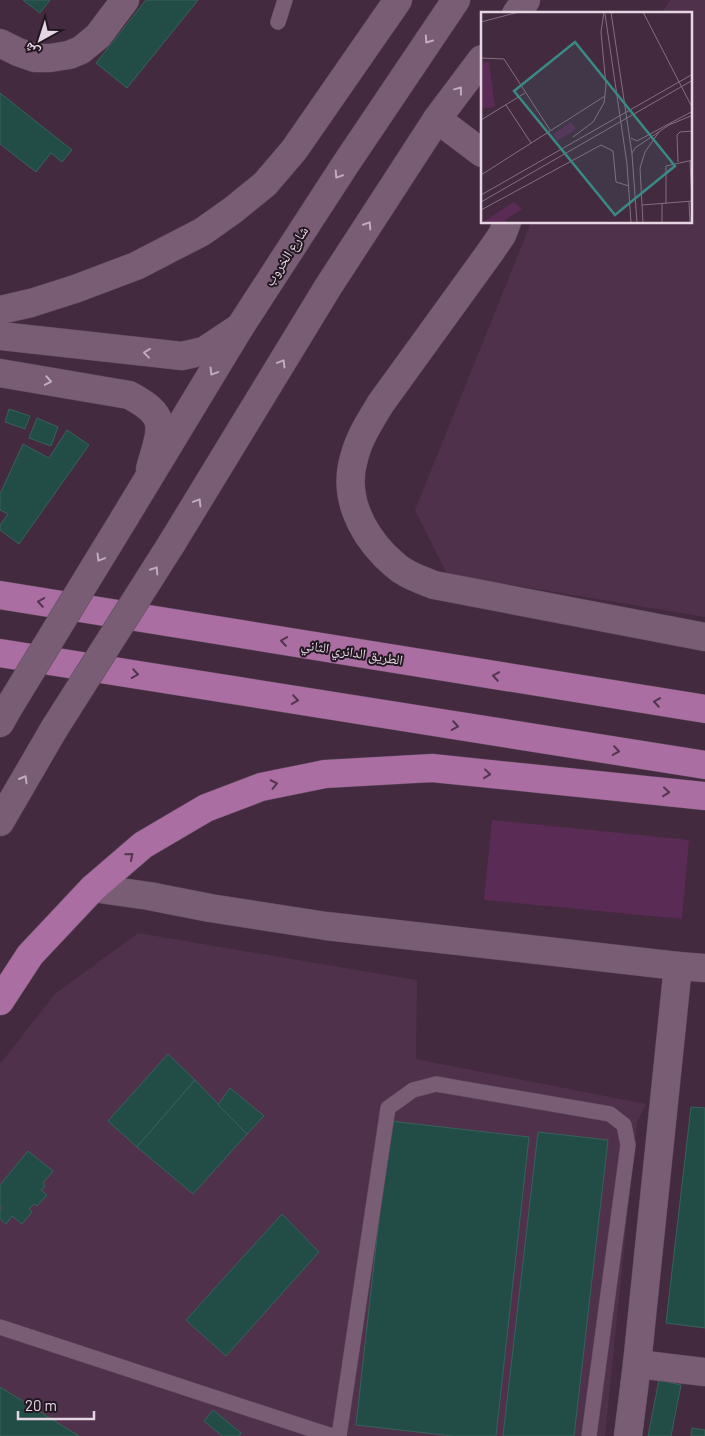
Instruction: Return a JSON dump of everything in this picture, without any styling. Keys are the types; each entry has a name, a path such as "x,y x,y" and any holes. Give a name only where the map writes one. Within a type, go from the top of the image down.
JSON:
{"highway":[{"name":"الطريق الدائري الثاني","path":"0,595 705,709"},
{"path":"0,653 705,765"},
{"path":"0,1000 30,954 92,888 143,845 206,808 261,787 324,774 432,768 705,796"}],"street":[{"path":"0,43 35,58 69,55 82,50 98,36 125,0"},
{"path":"0,310 31,303 75,289 136,266 202,232 233,210 265,184 294,150 398,0"},
{"name":"شارع الخروب","path":"5,715 240,327 361,140 456,0"},
{"path":"517,12 526,0"},
{"path":"0,822 54,729 172,543 328,287 437,119 481,60"},
{"path":"437,119 481,152"},
{"path":"506,224 502,235 381,403 368,424 353,459 351,483 355,509 363,527 373,544 402,571 434,585 705,637"},
{"path":"0,336 182,356 204,351 240,327"},
{"path":"0,373 129,395 151,408 157,416 160,426 147,481"},
{"path":"92,888 326,926 705,968"},
{"path":"628,1436 678,966"},
{"path":"637,1364 705,1372"}],"lane":[{"path":"278,22 285,0"},
{"path":"339,1436 388,1108 412,1090 436,1084 610,1114 624,1125 628,1145 590,1436"},
{"path":"0,1327 332,1436"}],"shaded area":[{"path":"670,0 705,0 705,617 447,574 415,510 531,224 692,224 692,12 662,12"},
{"path":"492,820 689,840 682,919 484,900"},
{"path":"138,933 417,980 416,1059 646,1104 637,1122 605,1436 0,1436 0,1064 55,994"}],"building":[{"path":"23,0 50,0 40,13"},
{"path":"146,0 198,0 127,88 96,63"},
{"path":"0,93 72,150 62,162 51,153 36,172 0,144"},
{"path":"9,409 30,416 25,429 5,422"},
{"path":"37,418 58,427 51,446 29,438"},
{"path":"67,430 89,445 19,544 0,530 0,525 8,514 0,510 0,494 23,444 49,458"},
{"path":"168,1054 195,1080 137,1147 108,1121"},
{"path":"195,1080 247,1134 193,1194 137,1147"},
{"path":"230,1088 264,1116 247,1134 218,1105"},
{"path":"691,1107 705,1108 705,1328 666,1323"},
{"path":"390,1121 529,1137 496,1436 453,1436 356,1425"},
{"path":"538,1132 608,1140 574,1436 503,1436"},
{"path":"28,1151 53,1171 43,1183 45,1186 41,1190 47,1195 37,1206 34,1204 29,1209 32,1212 22,1224 12,1216 6,1224 0,1219 0,1210 2,1208 0,1206 0,1185"},
{"path":"282,1214 319,1252 226,1356 186,1320"},
{"path":"659,1380 681,1385 671,1436 648,1436"},
{"path":"0,1387 79,1436 0,1436"},
{"path":"213,1410 241,1433 239,1436 222,1436 204,1421"},
{"path":"692,1428 705,1430 705,1436 691,1436"}]}
